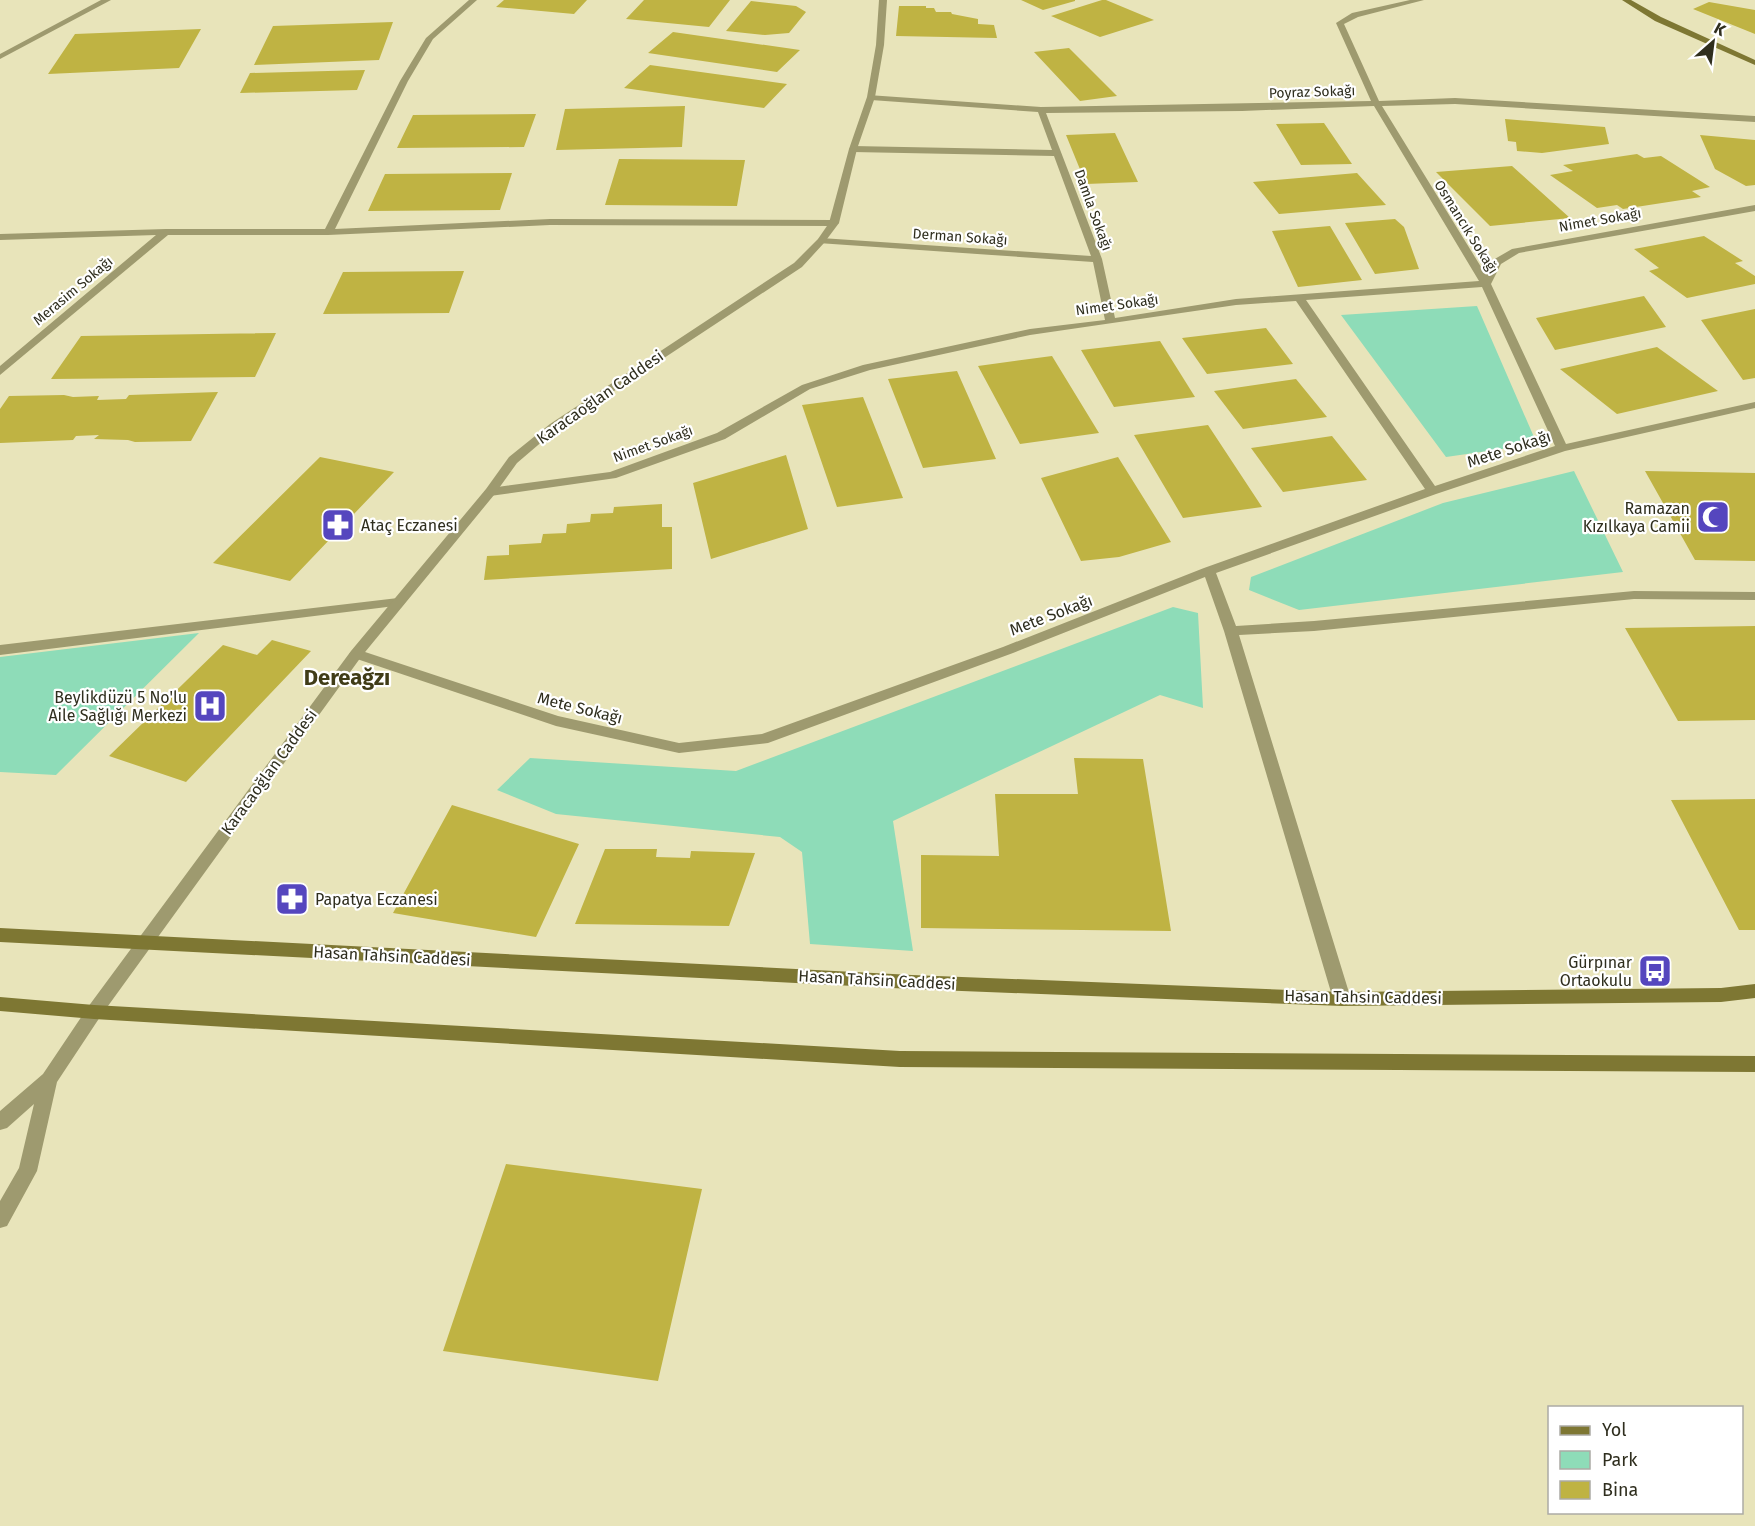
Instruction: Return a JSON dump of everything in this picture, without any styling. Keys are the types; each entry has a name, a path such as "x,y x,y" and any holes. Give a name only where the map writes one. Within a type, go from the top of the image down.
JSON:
{"main road":[{"path":"1626,0 1658,19 1755,63"},
{"name":"Hasan Tahsin Caddesi","path":"0,935 900,981 1342,999 1721,995 1755,991"},
{"path":"0,1004 94,1012 900,1059 1755,1065"}],"street":[{"path":"0,57 107,0"},
{"path":"328,232 404,81 430,38 473,0"},
{"name":"Karacaoğlan Caddesi","path":"0,1122 49,1080 143,944 356,654 490,492 513,460 554,426 798,265 821,241 834,223 852,149 871,97 880,45 883,0"},
{"name":"Osmancık Sokağı","path":"1420,0 1355,15 1341,23 1376,103 1486,284 1562,448"},
{"name":"Poyraz Sokağı","path":"871,97 1041,110 1242,108 1455,101 1755,119"},
{"name":"Damla Sokağı","path":"1041,110 1097,259 1111,322"},
{"path":"852,149 1058,153"},
{"name":"Nimet Sokağı","path":"490,492 612,475 721,436 806,387 867,367 1030,332 1236,302 1486,284 1497,262 1516,251 1755,208"},
{"path":"0,237 166,232 328,232 550,222 834,223"},
{"name":"Merasim Sokağı","path":"0,372 166,232"},
{"name":"Derman Sokağı","path":"821,241 1097,259"},
{"path":"1300,299 1432,491"},
{"name":"Mete Sokağı","path":"356,654 556,721 679,748 763,739 1008,650 1209,571 1432,491 1562,448 1755,405"},
{"path":"1209,571 1231,631 1342,999"},
{"path":"1231,631 1314,626 1634,595 1755,596"},
{"path":"0,650 398,602"},
{"name":"Karacaoğlan Caddesi","path":"0,1219 28,1171 49,1080"}],"green space":[{"path":"1477,306 1537,444 1446,457 1341,315"},
{"path":"1574,471 1623,572 1299,610 1249,590 1251,577 1443,503"},
{"path":"1173,607 1198,613 1203,708 1160,695 893,821 913,951 810,944 802,852 780,837 556,814 497,790 530,758 736,771"},
{"path":"199,633 56,775 0,772 0,657"}],"building":[{"path":"504,0 587,0 574,14 496,7"},
{"path":"644,0 730,0 709,27 626,19"},
{"path":"1021,0 1075,0 1075,1 1043,10"},
{"path":"1102,0 1154,20 1100,37 1051,16"},
{"path":"751,1 796,6 806,12 789,33 765,35 726,31"},
{"path":"1709,2 1755,10 1755,34 1693,9"},
{"path":"899,6 926,6 926,8 934,8 936,12 951,12 978,19 978,24 994,25 997,38 896,36"},
{"path":"393,22 379,60 254,65 273,26"},
{"path":"201,29 179,68 48,74 75,34"},
{"path":"673,32 800,50 777,72 648,53"},
{"path":"1069,48 1117,96 1080,101 1034,52"},
{"path":"650,65 787,84 764,108 624,88"},
{"path":"365,70 357,90 240,93 250,73"},
{"path":"685,106 682,147 556,150 565,109"},
{"path":"536,114 524,147 397,148 413,115"},
{"path":"1505,119 1605,127 1609,144 1542,153 1517,151 1516,142 1508,141"},
{"path":"1324,123 1352,164 1301,165 1276,124"},
{"path":"1115,133 1138,182 1086,184 1066,135"},
{"path":"1700,135 1755,140 1755,185 1746,186 1715,169"},
{"path":"1637,154 1644,158 1661,156 1710,187 1692,191 1701,197 1623,209 1617,205 1597,208 1550,175 1573,171 1563,165"},
{"path":"619,159 745,160 737,206 605,205"},
{"path":"1512,166 1570,218 1490,226 1436,172"},
{"path":"512,173 500,210 368,211 385,174"},
{"path":"1357,173 1386,205 1279,214 1253,182"},
{"path":"1395,219 1404,227 1419,269 1375,274 1345,223"},
{"path":"1330,226 1362,280 1298,287 1272,231"},
{"path":"1704,236 1743,261 1735,263 1755,276 1755,284 1687,298 1649,271 1659,268 1634,249"},
{"path":"464,271 449,313 323,314 343,272"},
{"path":"1644,296 1666,327 1555,350 1536,318"},
{"path":"1755,309 1755,378 1743,380 1701,320"},
{"path":"1266,328 1293,364 1207,374 1182,338"},
{"path":"276,333 255,377 51,379 81,336"},
{"path":"1160,341 1195,397 1114,407 1081,350"},
{"path":"1657,347 1718,391 1617,414 1560,369"},
{"path":"1052,356 1099,433 1020,444 978,366"},
{"path":"957,371 996,459 923,468 888,379"},
{"path":"1296,379 1327,417 1243,429 1214,391"},
{"path":"218,392 191,441 135,442 94,439 99,435 76,436 73,440 0,443 0,409 9,396 99,396 97,400 126,399 129,395"},
{"path":"863,397 903,498 837,507 802,405"},
{"path":"1208,425 1262,507 1183,518 1134,435"},
{"path":"1332,436 1367,480 1283,492 1251,448"},
{"path":"786,455 808,529 711,559 693,483"},
{"path":"320,457 394,472 290,581 213,563"},
{"path":"1118,457 1171,542 1119,557 1081,561 1041,478"},
{"name":"Ramazan Kızılkaya Camii","path":"1645,471 1755,473 1755,561 1695,560"},
{"path":"662,504 662,527 672,527 672,569 484,580 487,556 509,555 509,545 541,543 543,534 566,533 567,524 590,522 591,514 613,513 614,507"},
{"path":"1755,626 1755,720 1678,721 1625,628"},
{"name":"Beylikdüzü 5 No'lu Aile Sağlığı Merkezi","path":"272,640 311,651 186,782 109,756 223,645 257,655"},
{"path":"1074,758 1143,759 1171,931 921,928 921,855 999,856 995,794 1078,794"},
{"path":"1755,799 1755,930 1739,930 1671,800"},
{"path":"452,805 579,844 536,937 393,913"},
{"path":"605,849 657,849 656,857 690,858 691,851 755,853 729,926 575,924"},
{"path":"506,1164 702,1189 658,1381 443,1351"}],"place":[{"name":"Ramazan Kızılkaya Camii","path":"1713,517"},
{"name":"Ataç Eczanesi","path":"338,525"},
{"name":"Beylikdüzü 5 No'lu Aile Sağlığı Merkezi","path":"210,706"},
{"name":"Papatya Eczanesi","path":"292,899"},
{"name":"Gürpınar Ortaokulu","path":"1655,971"}],"district":[{"name":"Dereağzı","path":"347,677"}]}
